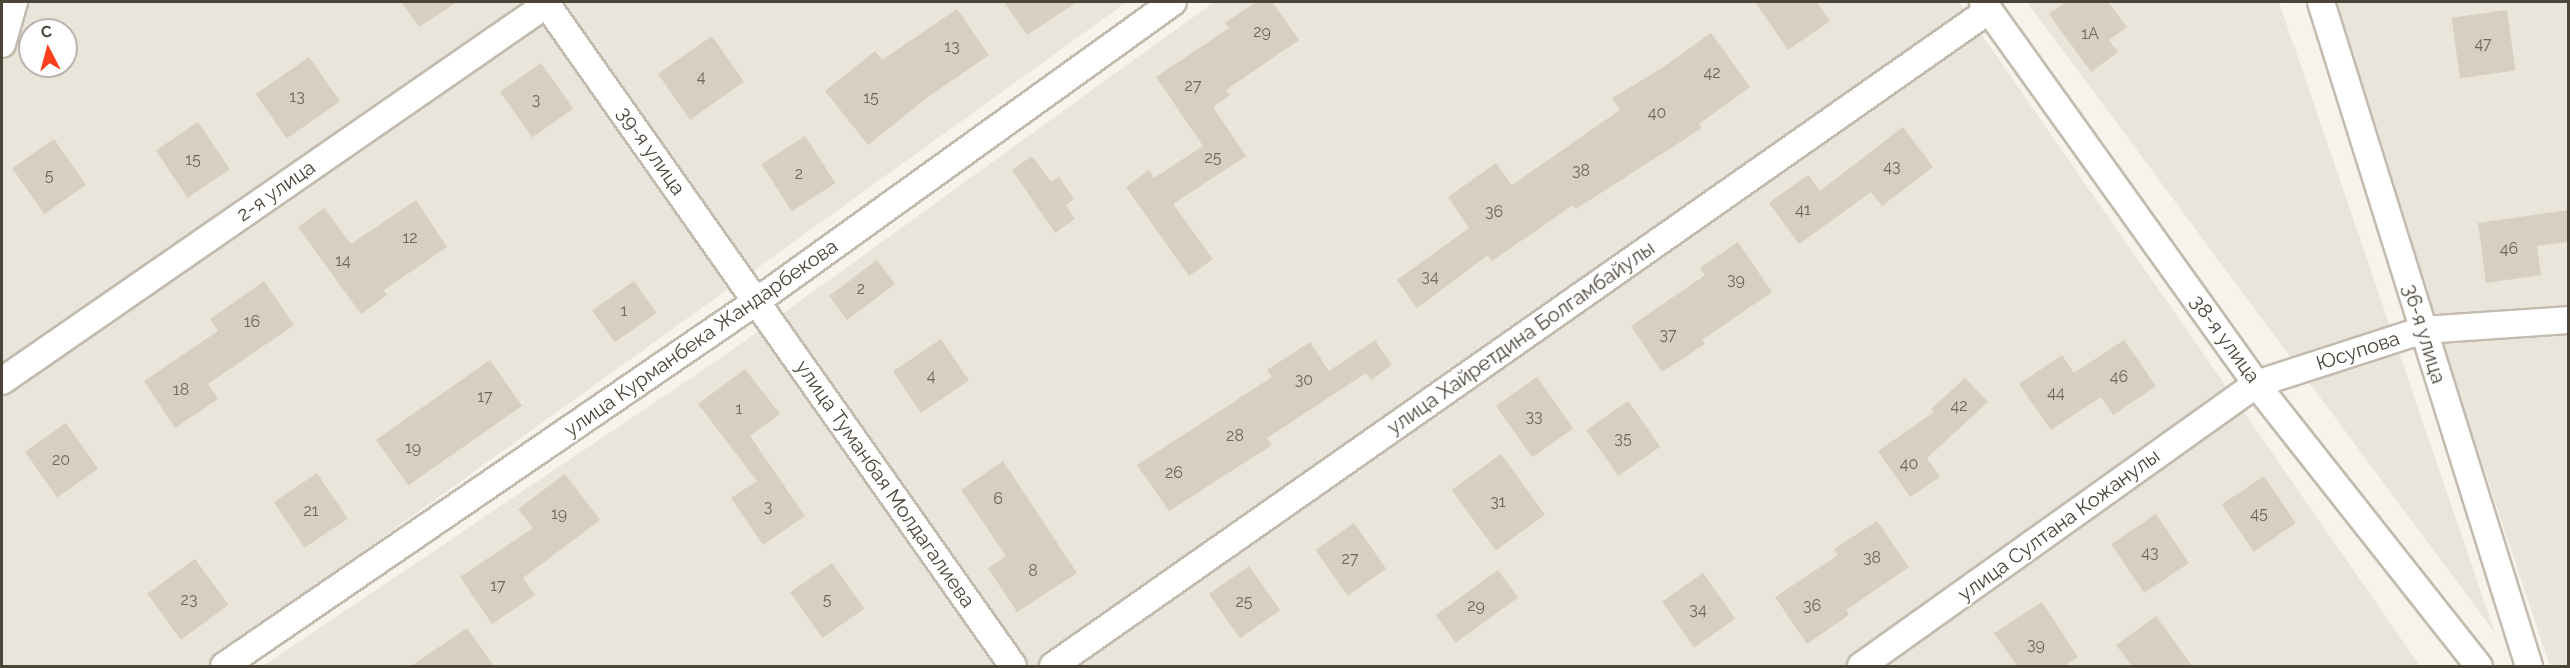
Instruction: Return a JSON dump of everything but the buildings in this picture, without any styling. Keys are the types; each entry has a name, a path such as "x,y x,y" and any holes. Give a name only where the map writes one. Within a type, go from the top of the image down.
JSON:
{"street":[{"path":"2,44 15,2"},
{"name":"39-я улица","path":"547,2 757,301"},
{"name":"2-я улица","path":"2,381 547,2"},
{"name":"улица Курманбека Жандарбекова","path":"224,666 757,301 1173,2"},
{"name":"36-я улица","path":"2321,2 2529,666"},
{"name":"38-я улица","path":"1986,6 2256,384 2479,666"},
{"name":"улица Хайретдина Болгамбайулы","path":"1053,666 1986,6"},
{"name":"улица Туманбая Молдагалиева","path":"757,301 1013,666"},
{"name":"Юсупова","path":"2256,384 2423,330 2568,320"},
{"name":"улица Султана Кожанулы","path":"1861,666 2256,384"}],"shaded area":[{"path":"2,2 1127,2 204,666 2,666"},
{"path":"1214,2 1959,2 2420,666 263,666 731,351"},
{"path":"2027,2 2279,2 2495,633"},
{"path":"2328,2 2568,2 2568,666 2550,666"}]}
